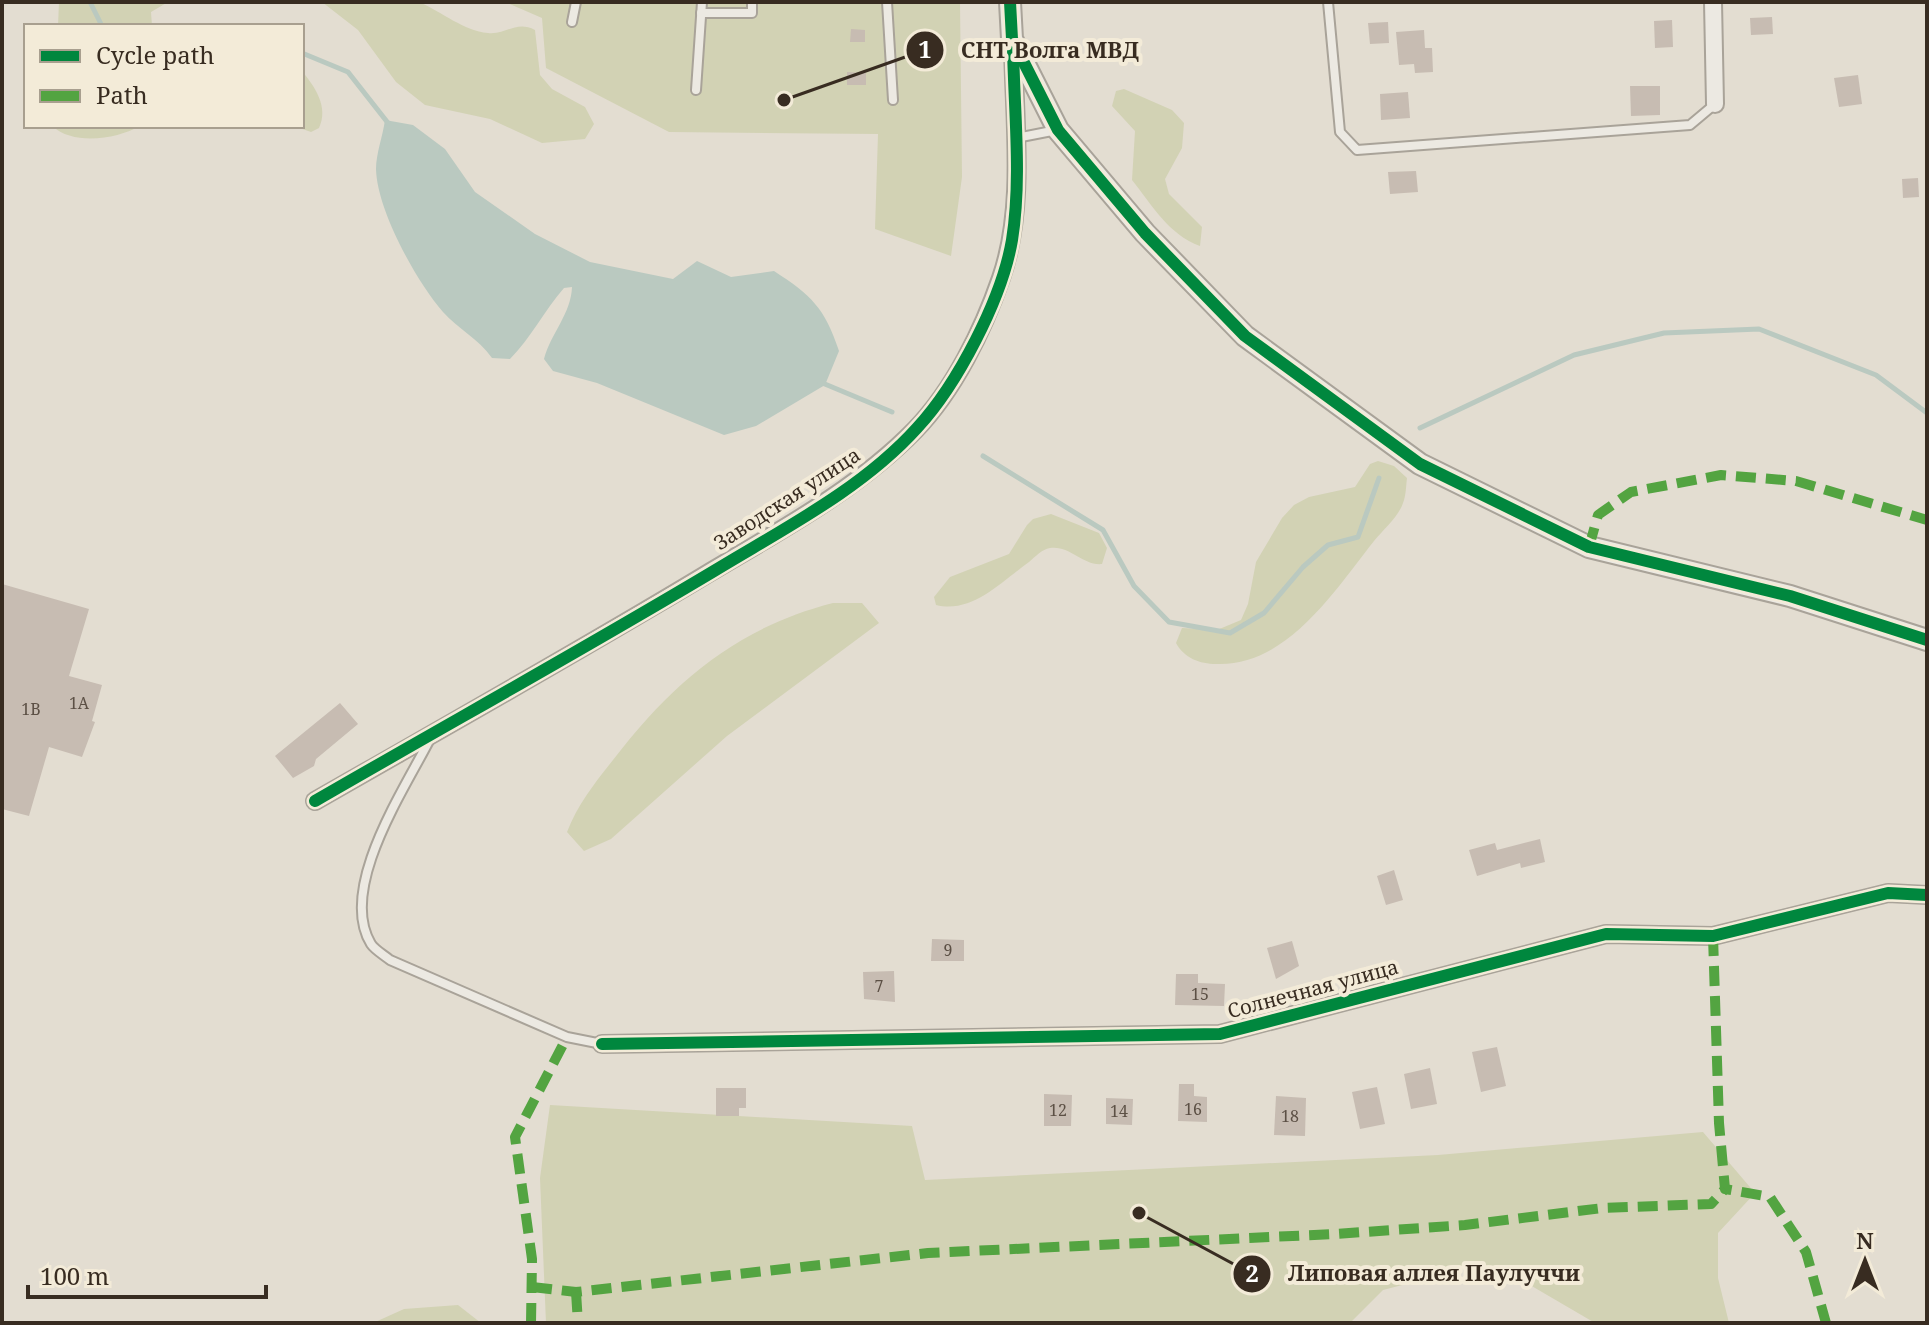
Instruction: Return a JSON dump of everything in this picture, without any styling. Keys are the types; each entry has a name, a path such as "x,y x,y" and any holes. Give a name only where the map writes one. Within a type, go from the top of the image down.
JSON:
{"street":[{"path":"1010,2 1012,39 1058,130 1145,233 1245,336 1420,464 1589,547 1790,596 1927,640"},
{"path":"1713,2 1715,104"},
{"name":"Заводская улица","path":"315,801 801,518 886,457 917,429 962,363 1001,278 1012,241 1015,139 1012,39"},
{"name":"Солнечная улица","path":"602,1044 1220,1034 1606,934 1713,936 1888,893 1927,895"}],"lane":[{"path":"572,22 576,2"},
{"path":"696,90 702,2"},
{"path":"701,13 752,13 752,2"},
{"path":"887,2 893,100"},
{"path":"1328,2 1340,132 1357,150 1690,125 1715,104"},
{"path":"1015,139 1058,130"},
{"path":"433,733 370,857 363,897 365,927 372,945 390,960 567,1037 602,1044"}],"green space":[{"path":"59,2 168,2 151,12 152,24 58,24"},
{"path":"322,2 421,3 479,32 494,33 517,27 535,30 540,75 552,89 585,107 594,124 585,139 542,143 490,119 425,105 396,82 358,30"},
{"path":"505,2 960,2 962,177 951,256 875,229 878,134 669,132 546,68 542,18"},
{"path":"304,74 316,91 322,112 319,128 311,132 300,128 304,128"},
{"path":"1124,89 1172,110 1184,123 1182,148 1165,179 1169,194 1202,227 1200,246 1170,227 1132,180 1135,131 1112,106 1116,91"},
{"path":"55,128 136,128 96,138 61,132"},
{"path":"1378,461 1394,466 1407,478 1401,508 1307,622 1265,653 1242,662 1204,663 1183,653 1176,643 1182,628 1217,630 1241,620 1248,604 1256,562 1282,518 1294,505 1309,497 1355,487 1370,464"},
{"path":"1051,514 1099,533 1107,548 1102,564 1089,562 1057,548 1047,549 974,601 949,607 936,605 934,597 950,577 1009,554 1033,519"},
{"path":"833,603 862,603 879,623 727,736 611,839 584,851 567,832 576,812 606,769 659,706 709,662 737,643 766,627"},
{"path":"550,1105 912,1126 925,1180 1438,1155 1703,1132 1755,1193 1718,1233 1718,1278 1729,1323 1595,1323 1518,1278 1468,1268 1383,1290 1350,1323 546,1323 540,1178"},
{"path":"458,1305 481,1323 373,1323 404,1309"}],"shaded area":[{"path":"385,120 413,125 445,149 475,192 535,234 590,262 673,279 697,261 731,277 774,271 807,296 828,324 839,351 825,385 756,426 724,435 597,383 553,371 544,359 565,315 572,287 564,288 510,359 492,358 432,299 410,264 391,224 378,186 376,169"}],"building":[{"path":"1772,17 1773,34 1751,35 1750,18"},
{"path":"1672,20 1673,47 1655,48 1654,21"},
{"path":"1388,22 1389,43 1370,44 1368,23"},
{"path":"851,29 865,30 865,42 850,42"},
{"path":"1424,30 1425,48 1432,48 1433,72 1415,73 1414,64 1399,65 1396,32"},
{"path":"847,72 866,73 866,85 847,85"},
{"path":"1858,75 1862,104 1839,107 1834,78"},
{"path":"1630,86 1660,86 1660,115 1631,116"},
{"path":"1408,92 1410,118 1381,120 1380,94"},
{"path":"1416,171 1418,192 1390,194 1388,172"},
{"path":"1918,178 1919,197 1903,198 1902,179"},
{"path":"2,584 89,609 69,676 102,685 92,721 95,722 82,757 49,747 29,816 2,809"},
{"path":"340,703 358,724 316,759 314,766 293,778 275,756"},
{"path":"1540,839 1545,862 1521,868 1520,863 1477,876 1469,850 1495,843 1497,850"},
{"path":"1394,870 1403,900 1386,905 1377,876"},
{"path":"932,939 964,940 964,961 931,961"},
{"path":"1292,941 1299,966 1276,979 1267,948"},
{"path":"894,971 895,1002 864,999 863,972"},
{"path":"1176,974 1198,974 1198,983 1225,984 1224,1006 1175,1005"},
{"path":"1497,1047 1506,1086 1481,1092 1472,1052"},
{"path":"1430,1068 1437,1104 1411,1109 1404,1074"},
{"path":"1179,1084 1194,1084 1194,1096 1207,1097 1207,1122 1178,1121"},
{"path":"1377,1087 1385,1124 1360,1129 1352,1092"},
{"path":"716,1088 746,1088 746,1108 739,1108 739,1116 716,1116"},
{"path":"1044,1094 1072,1095 1071,1126 1044,1126"},
{"path":"1276,1096 1306,1098 1305,1136 1274,1135"},
{"path":"1106,1098 1133,1099 1132,1125 1106,1124"}],"waterway":[{"path":"90,2 101,24"},
{"path":"304,54 348,72 388,123"},
{"path":"1420,428 1574,355 1664,333 1759,329 1876,375 1927,413"},
{"path":"820,382 892,412"},
{"path":"983,456 1103,530 1134,586 1169,622 1230,633 1264,613 1303,567 1328,545 1358,537 1379,478"}],"marked path":[{"path":"1589,547 1598,515 1631,492 1721,475 1796,481 1927,520"},
{"path":"1713,936 1719,1123 1725,1189 1770,1197 1806,1252 1826,1323"},
{"path":"531,1323 532,1259 515,1137 567,1037"},
{"path":"532,1287 576,1292 928,1253 1465,1225 1603,1208 1711,1204 1725,1189"},
{"path":"576,1292 578,1323"}],"cycle path":[{"path":"1010,2 1012,39 1058,130 1145,233 1245,336 1420,464 1589,547 1790,596 1927,640"},
{"path":"315,801 794,523 872,470 917,428 947,389 976,340 1007,263 1017,193 1013,47"},
{"path":"602,1044 1220,1034 1606,934 1713,936 1888,893 1927,895"}],"place":[{"name":"СНТ Волга МВД","path":"784,100"},
{"name":"Липовая аллея Паулуччи","path":"1139,1213"}]}
